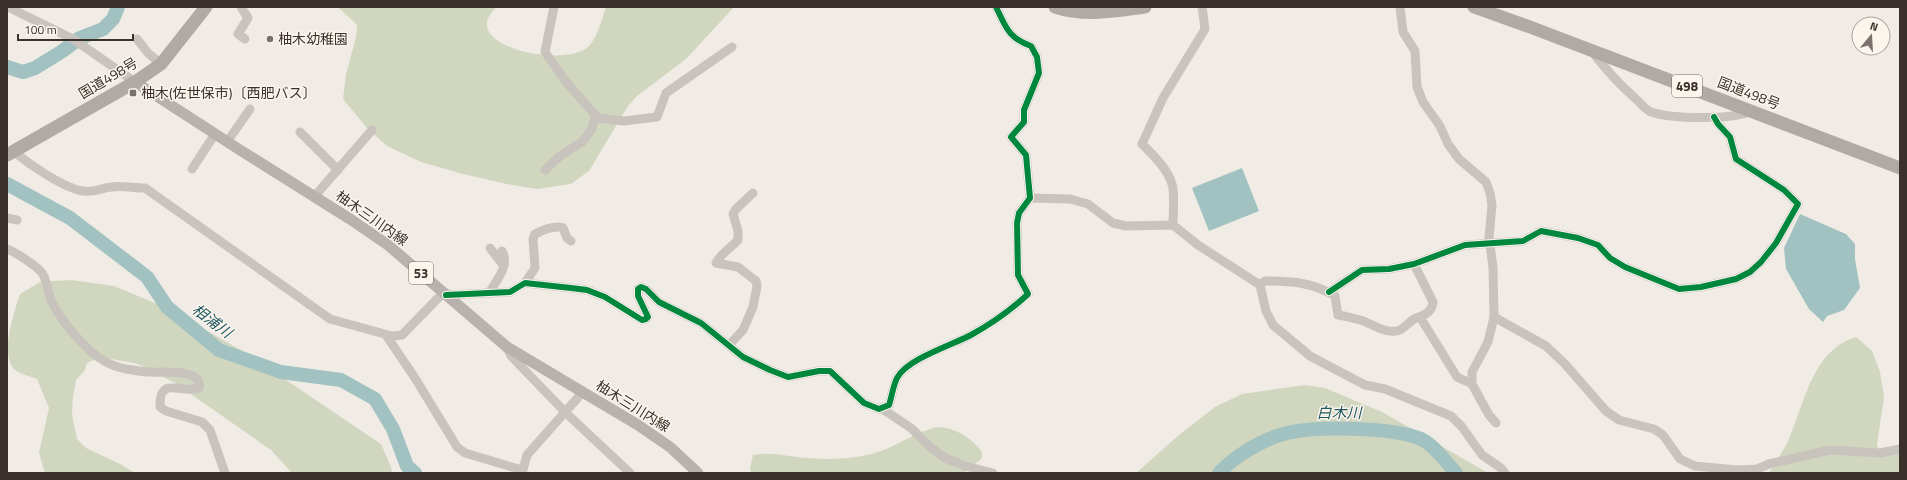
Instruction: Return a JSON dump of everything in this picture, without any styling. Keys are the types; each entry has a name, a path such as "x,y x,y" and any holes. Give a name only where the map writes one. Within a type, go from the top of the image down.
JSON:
{"highway":[{"name":"国道498号","path":"10,153 136,82 161,64 206,7"},
{"path":"1055,7 1066,11 1093,14 1145,7"},
{"name":"国道498号","path":"1474,7 1900,168"}],"main road":[{"name":"柚木三川内線","path":"136,82 388,245 507,347 638,425 670,447 698,473"}],"street":[{"path":"8,7 73,39 136,82"},
{"path":"241,7 248,18 238,34 245,39"},
{"path":"554,7 545,52 567,83 598,118 624,121 657,117 666,93 732,47"},
{"path":"525,283 587,290 605,297 642,320 646,319 648,316 638,296 638,289 641,286 659,302 701,323 743,357 788,378 818,371 830,371 864,403 879,409 889,405 898,377 911,364 925,355 972,334 1006,314 1028,294 1018,275 1017,223 1019,213 1030,198 1026,155 1011,137 1024,122 1024,110 1039,73 1037,57 1031,46 1017,41 1010,34 996,7"},
{"path":"1173,225 1172,185 1155,156 1142,144 1163,98 1205,29 1202,7"},
{"path":"1400,7 1403,32 1415,51 1417,87 1423,102 1440,126 1448,144 1459,159 1486,182 1490,193 1492,205 1489,238 1493,267 1494,317 1488,342 1472,372 1472,384 1489,415 1496,423"},
{"path":"138,39 148,53 161,64"},
{"path":"1591,50 1603,68 1650,112 1670,116 1714,117 1738,115 1752,111"},
{"path":"228,142 250,109"},
{"path":"545,170 560,156 582,142 591,130 596,116"},
{"path":"1329,292 1362,270 1389,269 1414,264 1465,245 1523,241 1541,231 1578,238 1598,245 1610,258 1625,267 1679,289 1701,287 1736,279 1750,272 1761,262 1776,243 1798,204 1784,190 1736,159 1730,137 1718,124 1714,117"},
{"path":"314,197 372,130"},
{"path":"300,132 338,170"},
{"path":"192,168 215,134"},
{"path":"10,153 70,187 84,192 97,191 111,187 145,188 330,319 392,336 402,335 445,294 510,292 525,283 535,268 533,239 535,234 542,230 559,226 563,228 567,238 572,241"},
{"path":"730,345 744,330 753,307 757,286 756,281 738,267 716,263 724,252 731,249 738,240 738,231 733,214 736,209 753,193"},
{"path":"1030,198 1070,199 1088,204 1113,223 1126,226 1173,225 1198,245 1260,285 1266,311 1273,325 1306,352 1326,366 1365,385 1385,389 1451,416 1462,427 1482,455 1501,468 1505,473"},
{"path":"7,218 17,220"},
{"path":"490,248 504,266"},
{"path":"7,249 13,251 42,272 52,303 61,317 88,348 105,361 124,369 149,372 183,372 197,379 200,385 199,388 193,390 168,388 162,390 160,395 160,407 166,411 202,422 210,430 225,473"},
{"path":"489,293 506,260 502,251"},
{"path":"1260,285 1265,281 1292,281 1321,288 1335,296 1338,315 1360,320 1381,329 1395,332 1402,329 1409,322 1430,312 1432,308 1433,302 1414,264"},
{"path":"1420,317 1456,377 1472,384"},
{"path":"1494,317 1546,346 1564,363 1606,410 1619,420 1654,429 1664,435 1680,459 1695,466 1737,470 1757,469 1769,464 1830,450 1880,453 1900,449"},
{"path":"386,334 416,378 457,447 465,453 522,472 527,455 582,393"},
{"path":"507,347 511,356 565,412 630,473"},
{"path":"881,408 911,428 930,447 945,458 965,466 993,473"}],"green space":[{"path":"338,7 497,7 487,21 489,32 500,42 518,50 538,54 558,55 576,53 589,46 597,32 606,7 734,7 686,59 637,96 628,106 589,171 571,184 537,189 463,174 421,162 387,146 367,128 343,99 346,74 356,37 357,25"},
{"path":"71,280 114,286 167,308 246,353 381,444 392,473 292,473 271,450 175,383 138,364 101,357 87,363 85,370 76,380 72,415 77,439 86,448 122,465 135,473 45,473 39,453 49,408 37,379 22,374 14,369 10,362 8,343 20,294 40,282"},
{"path":"1856,337 1872,351 1880,372 1884,397 1877,445 1880,451 1900,454 1900,473 1769,473 1788,441 1805,396 1819,366 1829,354 1841,344"},
{"path":"1305,385 1325,388 1382,412 1488,473 1136,473 1179,435 1215,407 1242,394"},
{"path":"938,427 951,429 963,434 982,452 982,458 964,473 751,473 750,468 753,455 774,454 823,459 860,456 876,453 929,429"}],"water":[{"path":"1242,168 1259,211 1209,231 1192,188"},
{"path":"1800,214 1846,234 1855,244 1855,259 1860,288 1844,310 1827,316 1823,322 1809,309 1786,269 1784,248"}],"waterway":[{"path":"7,67 23,72 35,68 80,38 103,29 113,19 118,7"},
{"name":"相浦川","path":"7,184 70,218 147,277 167,307 219,350 281,372 341,380 375,399 393,429 407,466 415,473"},
{"name":"白木川","path":"1219,473 1233,460 1250,448 1269,439 1287,433 1317,429 1374,430 1408,435 1421,439 1435,449 1456,473"}],"cycle path":[{"path":"446,295 510,292 525,283 587,290 605,297 642,320 648,317 638,296 638,289 641,287 646,289 659,302 701,323 743,357 770,370 788,377 819,371 830,371 864,403 879,409 889,405 894,384 902,371 931,353 978,331 1008,311 1028,294 1018,275 1017,223 1019,213 1030,198 1026,155 1011,137 1024,122 1024,110 1039,73 1037,57 1031,46 1023,43 1012,35 1005,26 996,7"},
{"path":"1329,292 1362,270 1389,269 1414,264 1465,245 1523,241 1541,231 1578,238 1598,245 1610,258 1625,267 1679,289 1701,287 1736,279 1750,272 1761,262 1776,243 1798,204 1784,190 1736,159 1730,137 1718,124 1714,117"}],"place":[{"name":"柚木幼稚園","path":"270,39"},
{"name":"柚木(佐世保市)〔西肥バス〕","path":"133,93"}]}
